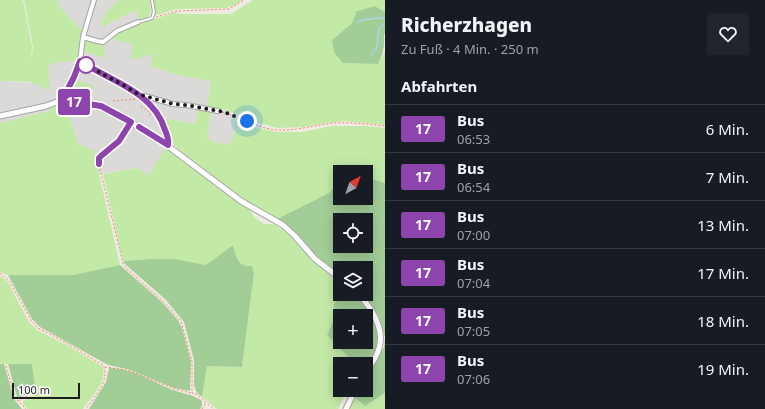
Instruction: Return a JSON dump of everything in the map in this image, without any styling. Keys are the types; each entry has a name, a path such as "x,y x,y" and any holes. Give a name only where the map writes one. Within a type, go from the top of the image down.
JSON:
{"street":[{"path":"62,100 74,77 80,61 83,38 94,0"},
{"path":"83,38 103,42 118,31 138,22"},
{"path":"80,61 125,86 150,104 160,115 168,137 168,145"},
{"path":"138,94 173,104 218,111"},
{"path":"0,116 46,106 62,100 101,106 131,122 168,145 241,201 286,228 314,259 333,273"},
{"path":"99,164 99,158 119,141 131,122"},
{"path":"363,301 375,319 380,334 379,349 373,360"},
{"path":"346,409 352,397"}],"lane":[{"path":"138,22 152,18 154,12 152,0"}],"path":[{"path":"152,18 177,11 229,9 244,0"},
{"path":"113,101 143,98"},
{"path":"141,107 151,113 150,116 148,116"},
{"path":"218,111 236,116 259,126 278,130 302,129 345,123 385,126"},
{"path":"99,164 124,265 163,301 181,321 192,360 192,393"},
{"path":"0,273 10,282 31,320 38,328 95,359 104,368 104,380 86,409"},
{"path":"6,366 15,398 26,409"},
{"path":"104,368 113,367 127,370 175,389 196,394 214,409"},
{"path":"18,402 33,392"},
{"path":"202,409 207,403"}],"shaded area":[{"path":"58,0 119,0 101,21 105,27 136,10 140,23 122,30 112,38 154,54 150,66 177,75 211,81 207,107 229,112 236,126 230,145 214,142 207,137 211,113 195,124 163,118 172,142 166,147 148,177 137,168 99,174 95,151 78,144 65,104 61,104 48,111 0,123 0,81 30,83 48,64 76,61 83,30 72,21 56,3"}],"green space":[{"path":"0,0 23,0 32,47 31,57 33,47 24,0 58,0 57,3 72,21 83,30 76,61 56,62 48,65 50,91 31,82 0,81"},
{"path":"119,0 150,0 150,13 147,17 139,20 136,10 104,27 101,22 105,16 104,14"},
{"path":"153,0 242,0 233,6 225,8 176,9 154,16"},
{"path":"253,0 385,0 385,12 375,6 356,13 352,23 333,39 343,63 378,64 385,52 385,125 345,121 302,127 278,128 259,123 222,109 207,107 211,81 177,75 150,66 153,54 130,60 133,45 111,38 122,30 176,12 177,14 231,14"},
{"path":"375,6 385,12 385,17 365,19 357,23 365,20 385,18 385,23 379,27 376,48 371,55 372,56 377,49 380,27 385,25 383,50 378,64 343,63 334,52 332,40 352,23 356,13 355,12"},
{"path":"89,41 98,44 103,43 105,53 104,58 83,51 85,42"},
{"path":"75,80 93,85 88,101 71,99 68,97 70,88"},
{"path":"61,104 65,104 78,144 95,151 120,265 73,275 8,275 0,272 0,123 48,111"},
{"path":"198,110 211,113 207,137 214,142 229,145 234,135 235,128 232,117 258,128 278,132 302,132 332,126 367,126 385,128 385,183 373,179 373,165 333,165 333,189 329,193 277,219 246,201 179,150 172,142 163,118 195,124"},
{"path":"166,147 250,209 254,217 264,224 273,224 292,238 292,236 320,266 333,277 333,301 336,301 333,306 335,309 333,309 333,321 327,335 333,341 333,349 340,349 348,357 333,357 333,397 344,397 338,409 217,409 202,397 207,366 242,367 254,273 252,266 247,266 240,263 233,245 206,265 175,259 123,261 103,174 137,168 148,176"},
{"path":"373,179 385,183 385,337 378,315 369,301 373,301 373,261 333,261 333,269 314,254 289,227 277,219 329,193 333,189 333,205 373,205"},
{"path":"233,245 240,263 247,266 252,266 254,273 242,367 207,366 202,397 197,393 194,386 194,360 184,322 165,299 123,261 175,259 206,265"},
{"path":"120,265 162,302 178,320 182,328 191,361 190,391 174,388 127,369 108,365 40,327 32,319 8,275 73,275"},
{"path":"0,276 8,282 29,322 37,330 102,366 104,371 101,383 83,409 28,409 23,405 23,401 35,393 32,364 0,364"},
{"path":"336,301 362,301 368,309 335,309 333,306"},
{"path":"373,318 377,329 378,345 373,357 348,357 340,349 373,349"},
{"path":"333,321 333,341 327,335"},
{"path":"385,337 385,393 365,406 354,397 373,397 373,366 384,347"},
{"path":"0,364 4,364 14,399 22,409 0,409"},
{"path":"8,364 32,364 35,389 20,398 17,397"},
{"path":"109,368 125,370 173,390 188,394 202,401 202,406 200,409 89,409 106,382"},
{"path":"385,393 385,409 350,409 354,397 365,406"}],"waterway":[{"path":"357,22 365,19 385,17"},
{"path":"372,55 377,48 380,27 385,24"}],"bus line":[{"name":"17","path":"99,164 99,158 115,146 131,122 101,106 62,100 74,77 80,61 129,88 150,104 160,115 168,137 168,145 139,127"}],"route":[{"path":"86,65 138,94 173,104 224,112 247,121"}]}
